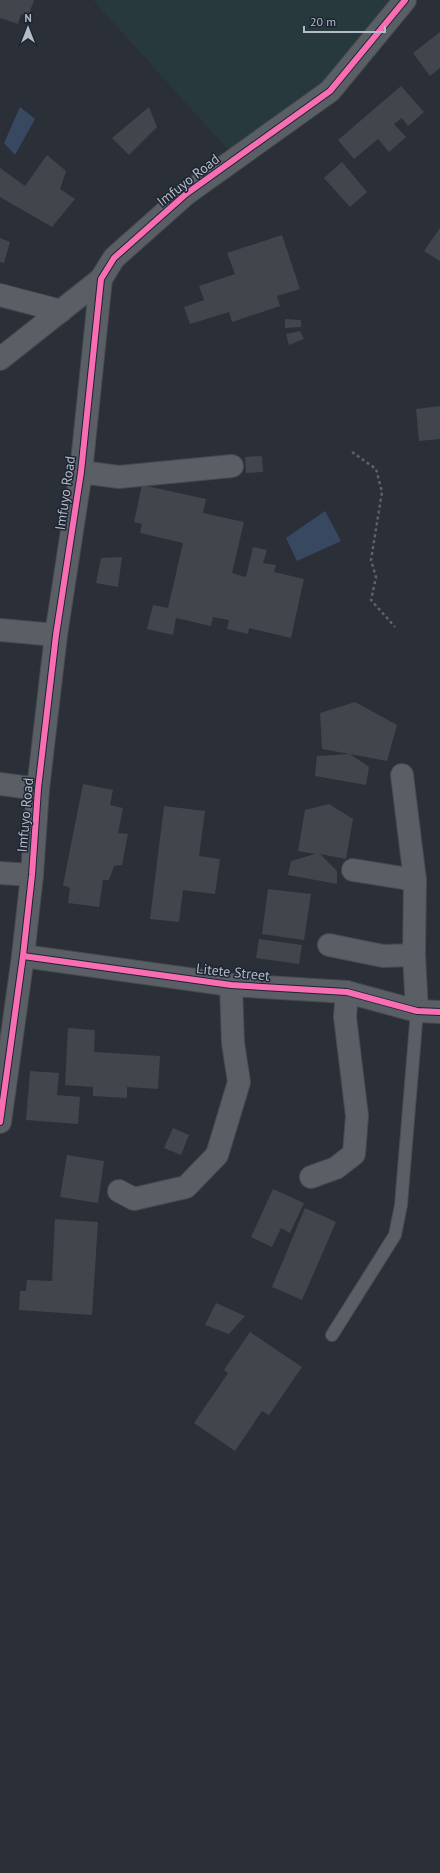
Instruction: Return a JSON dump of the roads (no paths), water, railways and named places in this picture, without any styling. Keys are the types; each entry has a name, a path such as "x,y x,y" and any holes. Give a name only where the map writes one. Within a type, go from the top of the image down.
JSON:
{"street":[{"name":"Imfuyo Road","path":"0,1122 23,956 32,875 38,789 56,635 81,472 101,279 114,258 186,194 330,91 405,0"},
{"path":"0,359 101,279"},
{"path":"0,295 61,311"},
{"path":"81,472 118,477 232,466"},
{"path":"0,630 56,635"},
{"path":"402,775 415,880 414,955 417,1011"},
{"path":"0,784 38,789"},
{"path":"353,870 415,880"},
{"path":"0,873 32,875"},
{"path":"329,945 383,956 414,955"},
{"name":"Litete Street","path":"23,956 231,985 347,992 417,1011 440,1012"},
{"path":"119,1191 134,1199 186,1187 217,1155 239,1082 233,1043 231,985"},
{"path":"311,1177 336,1168 354,1154 357,1116 345,1017 347,992"}],"lane":[{"path":"332,1334 396,1235 401,1205 417,1011"}],"water":[{"path":"20,107 35,119 15,155 4,143"},
{"path":"325,511 341,541 297,561 286,538"}]}
